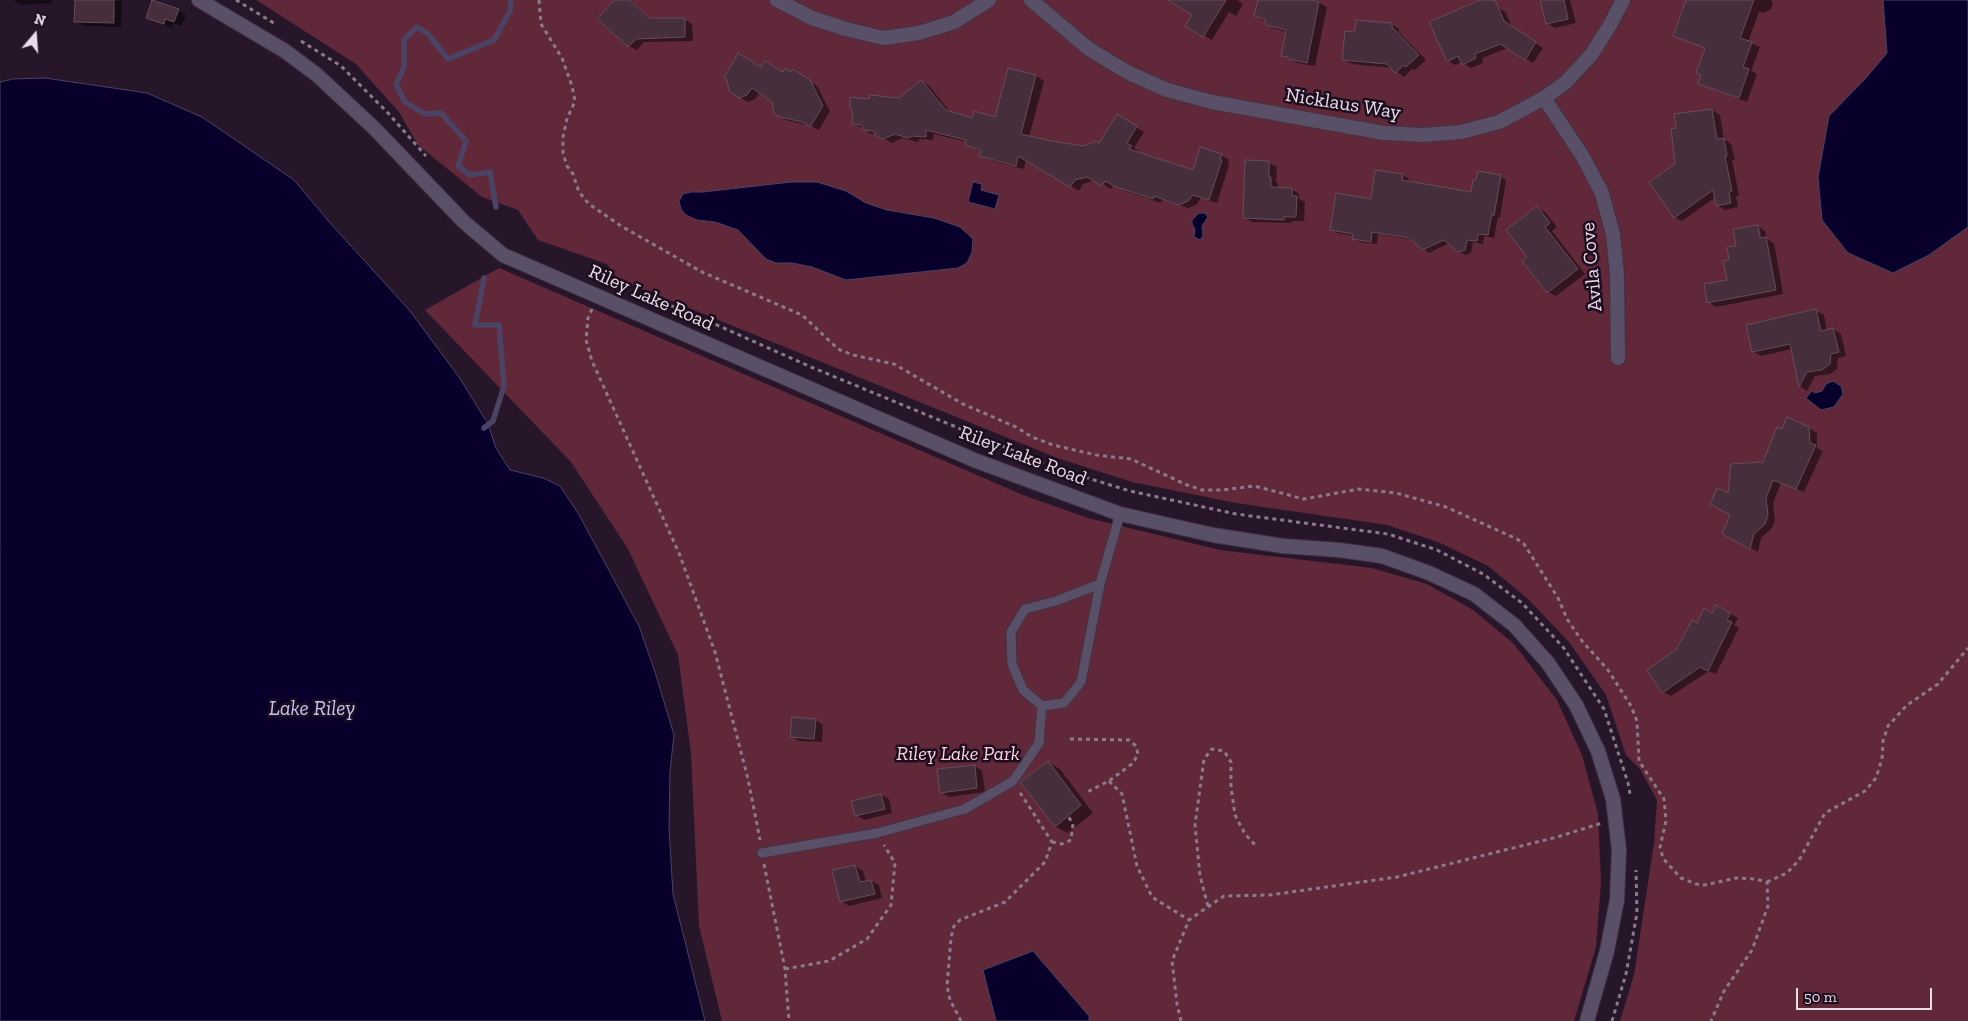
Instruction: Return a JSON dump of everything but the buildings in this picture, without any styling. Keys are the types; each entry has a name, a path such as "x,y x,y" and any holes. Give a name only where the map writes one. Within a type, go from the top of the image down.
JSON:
{"street":[{"name":"Riley Lake Road","path":"199,0 285,51 317,75 375,129 464,222 503,255 974,460 1120,514 1214,535 1284,546 1339,550 1382,556 1429,573 1474,594 1514,625 1543,656 1576,704 1598,750 1613,799 1619,850 1617,900 1607,951 1587,1021"},
{"path":"777,0 812,18 846,30 883,38 919,33 954,22 989,0"},
{"name":"Nicklaus Way","path":"1031,0 1089,49 1127,72 1168,90 1212,102 1384,133 1423,135 1461,132 1499,122 1544,98 1565,83 1592,55 1623,0"},
{"name":"Avila Cove","path":"1544,98 1583,157 1604,199 1613,234 1617,275 1618,358"}],"lane":[{"path":"1100,584 1056,601 1025,609 1011,632 1012,664 1023,690 1042,706 1064,703 1081,682 1100,584 1120,514"},
{"path":"762,853 877,833 966,809 1013,781 1039,743 1042,706"}],"path":[{"path":"539,0 541,24 562,58 572,86 574,102 562,137 563,153 579,192 589,204 621,226 702,272 802,315 838,349 853,356 894,364 963,404 995,416 1032,437 1053,445 1096,455 1131,459 1202,490 1223,490 1254,486 1304,499 1359,489 1396,493 1446,506 1524,544 1558,598 1567,619 1582,641 1608,670 1631,706 1637,720 1638,762 1664,799 1666,821 1660,848 1663,858 1681,878 1696,884 1705,885 1736,878 1768,882 1786,873 1799,860 1825,813 1865,791 1876,778 1882,759 1883,741 1888,726 1907,705 1938,684 1968,648"},
{"path":"597,296 588,318 586,340 592,361 679,553 715,652 748,779 785,969 789,1021"},
{"path":"1070,739 1129,740 1136,746 1138,754 1133,764 1108,781 1087,792"},
{"path":"1208,906 1200,876 1195,825 1204,759 1212,750 1224,751 1230,762 1234,815 1245,834 1256,846"},
{"path":"1013,781 1052,842 1062,844 1071,840 1073,824 1068,816"},
{"path":"1108,781 1122,794 1137,866 1152,898 1189,920"},
{"path":"1182,1021 1177,1004 1172,961 1189,920 1224,896 1270,895 1397,877 1557,837 1615,818"},
{"path":"785,969 830,960 867,939 891,906 895,863 877,833"},
{"path":"961,1021 950,1000 946,986 954,926 960,920 1005,902 1044,862 1052,842"},
{"path":"1711,1021 1724,991 1752,950 1768,906 1768,882"}],"green space":[{"path":"256,0 1968,0 1968,1021 1620,1021 1634,975 1654,843 1657,800 1640,769 1626,755 1606,695 1569,642 1527,598 1488,566 1438,542 1387,525 1236,503 1132,482 1057,458 618,279 607,264 538,240 518,210 482,197 418,145 399,112 356,64"},
{"name":"Riley Lake Park","path":"499,268 1023,495 1088,518 1220,550 1372,568 1427,584 1473,610 1514,644 1557,700 1582,755 1598,814 1601,882 1596,947 1574,1021 722,1021 699,926 691,753 678,655 628,549 571,462 425,310"}],"water":[{"path":"1883,0 1968,0 1968,227 1929,255 1893,273 1848,253 1822,220 1818,177 1829,116 1887,53"},
{"name":"Lake Riley","path":"45,78 147,93 202,117 294,180 410,311 459,377 488,424 496,448 510,470 543,478 560,486 578,513 639,626 674,735 670,771 669,829 673,894 705,1021 0,1021 0,82 13,79"},
{"path":"791,182 817,182 846,191 866,203 887,210 934,218 960,227 973,239 972,252 967,263 958,268 846,280 812,267 792,263 776,263 766,259 738,230 715,222 697,220 686,215 681,209 679,201 683,194 691,192"},
{"path":"973,182 982,184 981,190 999,195 995,209 968,202"},
{"path":"1199,213 1205,213 1208,217 1202,226 1203,236 1200,240 1194,237 1195,229 1192,224 1192,220"},
{"path":"1833,381 1841,386 1843,394 1834,407 1821,410 1806,398 1812,391 1815,393 1822,391 1826,384"},
{"path":"1033,951 1089,1016 1089,1021 996,1021 983,970"}],"waterway":[{"path":"496,207 490,172 470,175 458,166 466,141 441,113 425,114 405,102 396,85 404,67 404,39 417,27 428,34 448,59 494,40 510,11 511,0"},
{"path":"484,278 475,325 499,325 504,386 493,421 484,428"}]}
